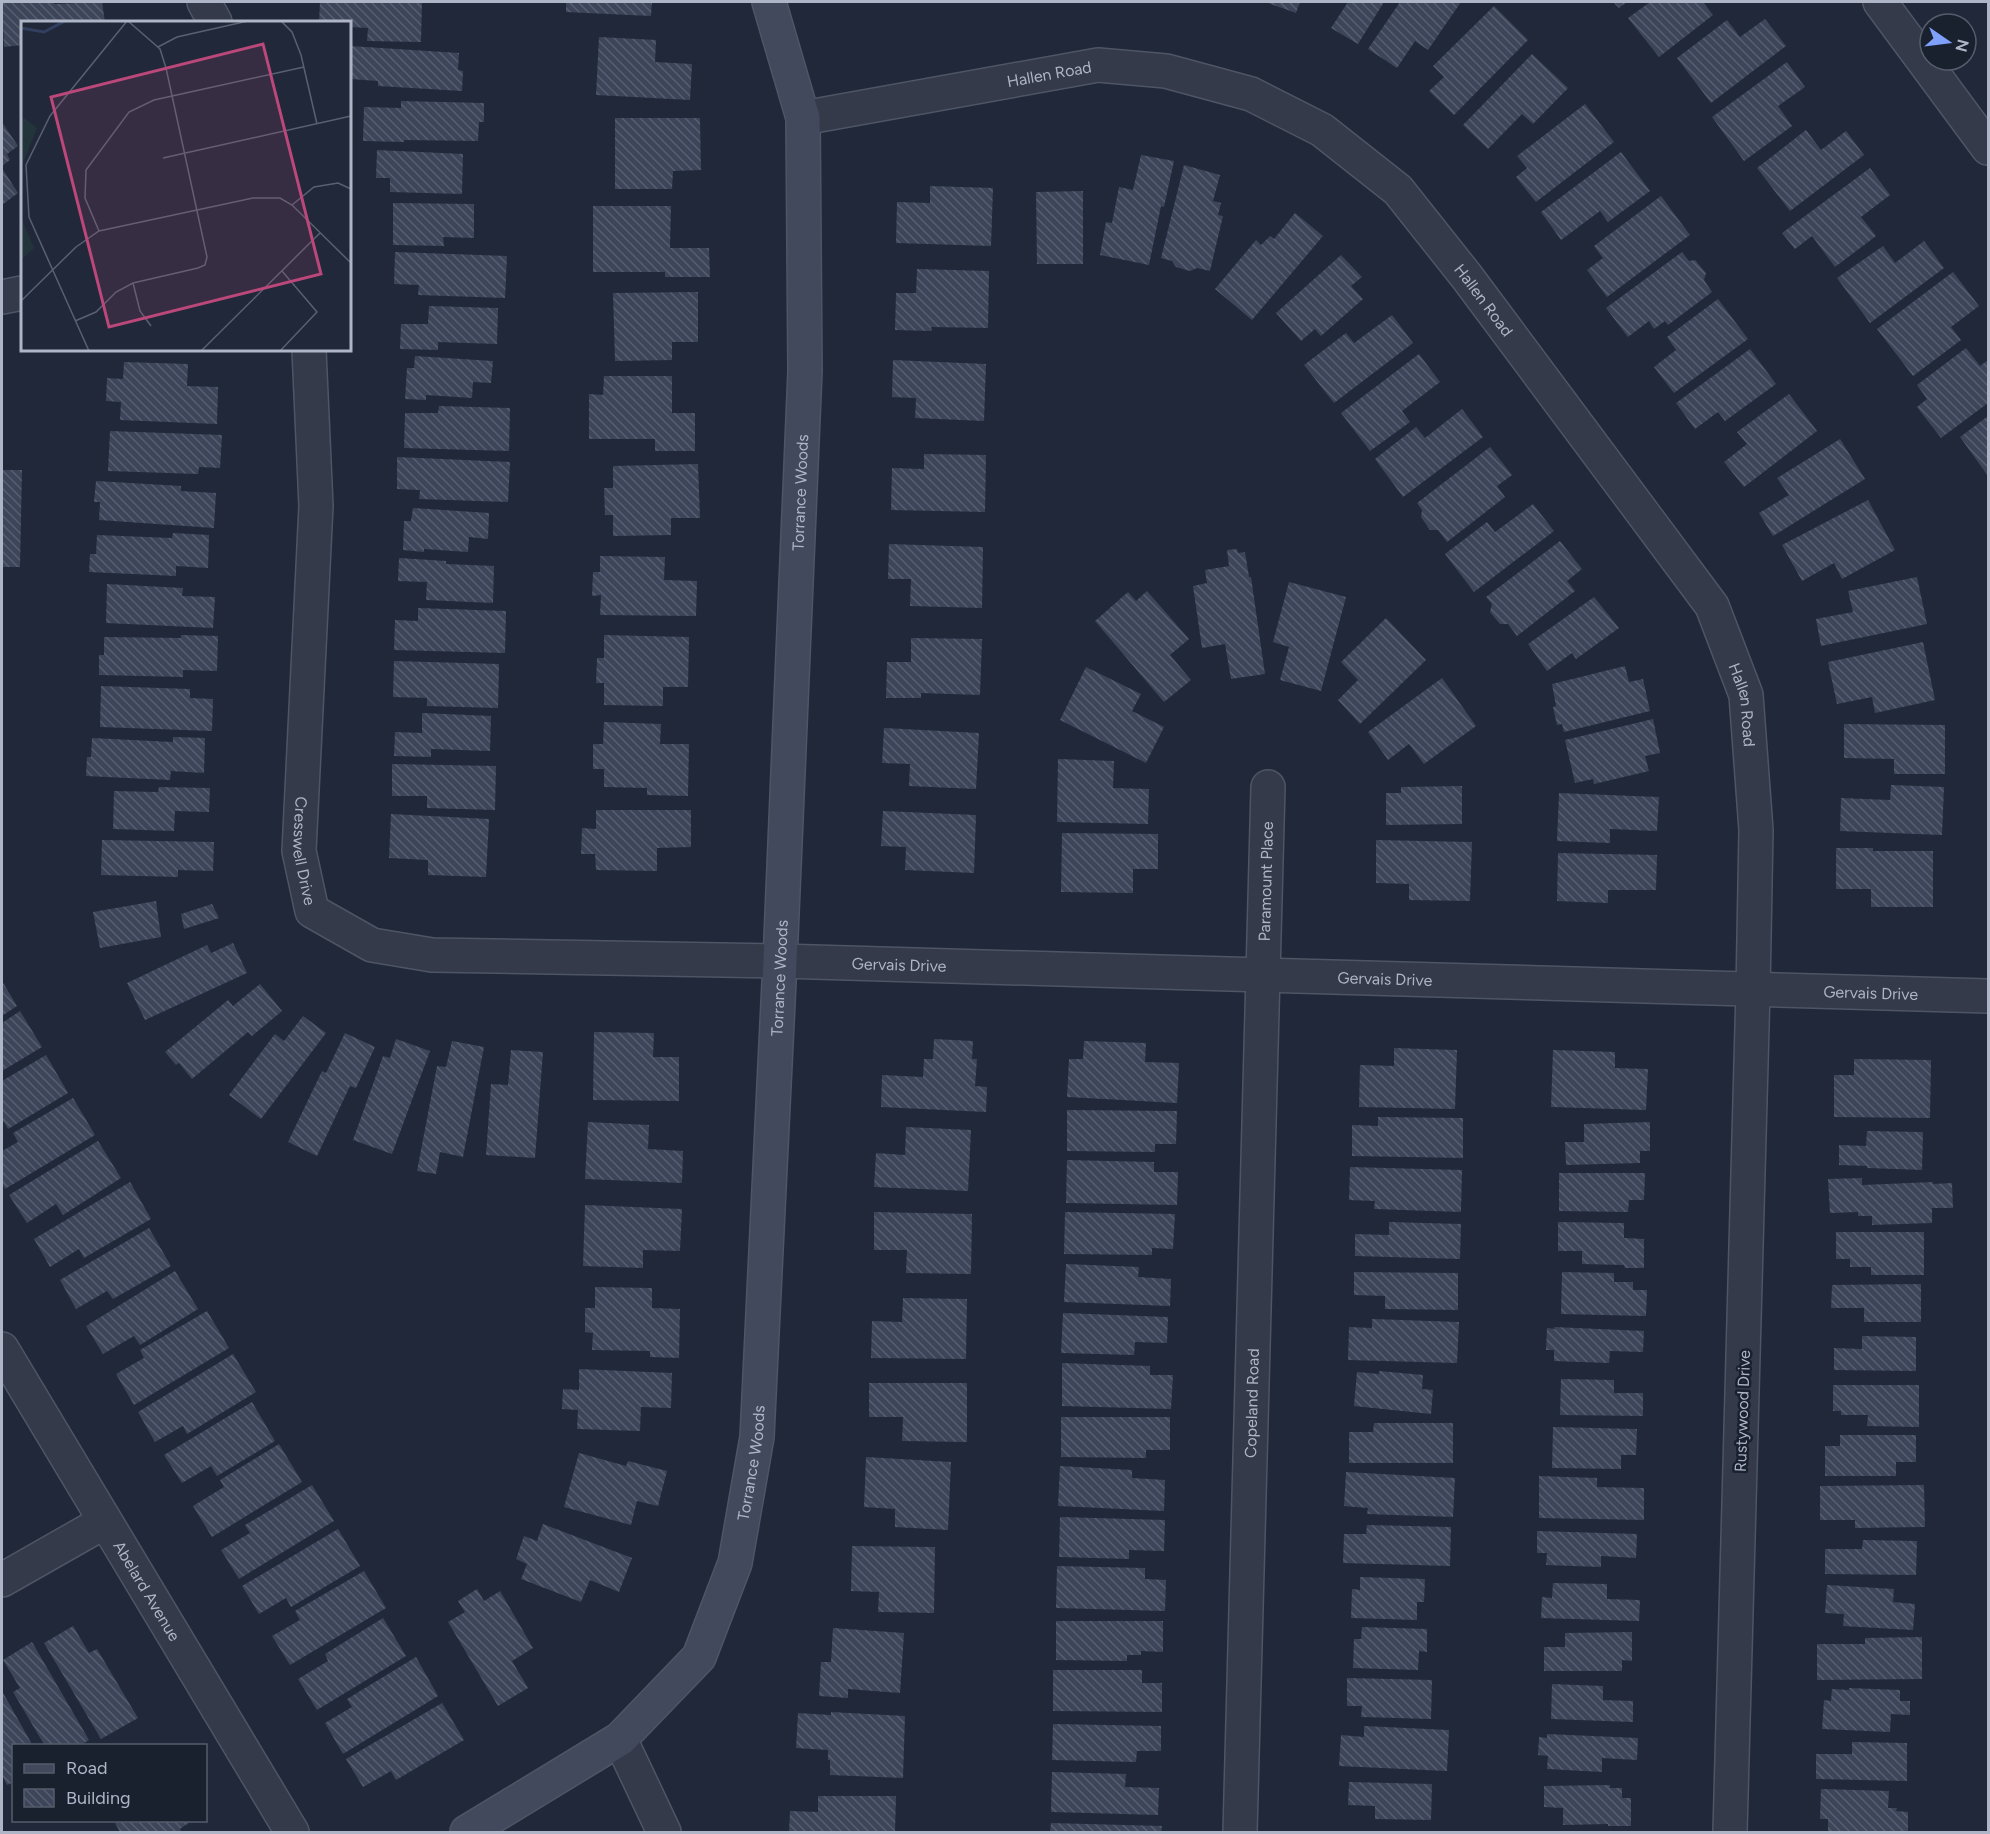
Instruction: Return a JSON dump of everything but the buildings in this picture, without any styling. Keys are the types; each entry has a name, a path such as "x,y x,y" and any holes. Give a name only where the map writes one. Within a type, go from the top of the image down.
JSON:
{"street":[{"path":"204,2 214,21"},
{"name":"Torrance Woods","path":"467,1833 620,1739 699,1657 735,1563 757,1437 805,371 803,118 769,2"},
{"path":"1880,2 1989,148"},
{"name":"Hallen Road","path":"803,118 1098,65 1166,71 1251,94 1302,119 1322,130 1398,190 1474,287 1712,606 1746,695 1756,830 1754,990"},
{"path":"2,297 21,293"},
{"name":"Cresswell Drive","path":"309,351 316,506 299,851 312,911 372,945 432,955 780,961"},
{"name":"Paramount Place","path":"1264,975 1268,787"},
{"name":"Gervais Drive","path":"780,961 1989,996"},
{"name":"Copeland Road","path":"1240,1833 1264,975"},
{"name":"Rustywood Drive","path":"1730,1833 1754,990"},
{"name":"Abelard Avenue","path":"2,1349 292,1833"},
{"path":"2,1580 104,1522"},
{"path":"620,1739 664,1833"}]}
